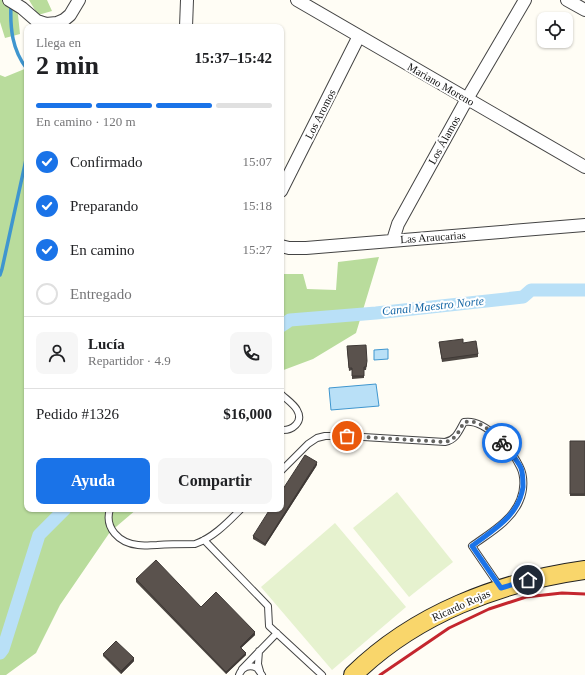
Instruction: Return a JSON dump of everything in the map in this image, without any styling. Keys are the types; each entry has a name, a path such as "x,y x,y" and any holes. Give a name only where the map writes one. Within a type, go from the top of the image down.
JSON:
{"main road":[{"name":"Ricardo Rojas","path":"352,675 374,656 414,627 439,613 501,588 528,580 585,570"}],"street":[{"path":"12,2 37,21 46,24 57,23 64,20 79,0"},
{"path":"186,24 187,0"},
{"name":"Mariano Moreno","path":"297,0 585,167"},
{"name":"Los Álamos","path":"393,240 398,224 467,99 525,0"},
{"path":"567,0 585,10"},
{"name":"Los Aromos","path":"284,185 359,36"},
{"name":"Las Araucarias","path":"284,247 306,248 585,224"}],"lane":[{"path":"284,397 295,407 299,418 298,423 293,428 284,431"},
{"path":"284,468 308,444 317,438 324,436 445,442 456,438 464,422 470,420 486,426 498,438 521,468 523,484 520,502 513,512 506,520 472,546 501,588"},
{"path":"110,512 109,521 115,535 122,540 138,545 195,544 204,540 221,528 238,512"},
{"path":"204,540 268,606 269,626 322,675"},
{"path":"239,675 242,669 277,632"},
{"path":"259,651 258,658 261,673"},
{"path":"242,669 253,666 261,673"}],"green space":[{"path":"0,0 14,0 18,15 20,34 5,38 0,22"},
{"path":"29,0 47,0 52,11 38,15"},
{"path":"24,69 24,512 133,512 110,532 60,605 36,653 6,675 0,675 0,75 5,77"},
{"path":"379,257 356,333 313,359 284,370 284,274 303,274 307,289 336,290 338,262"},
{"path":"397,492 453,562 409,597 353,528"},
{"path":"335,523 406,607 332,670 261,587"}],"water":[{"path":"388,349 388,359 374,360 374,350"},
{"path":"376,384 379,406 331,410 329,388"}],"building":[{"path":"463,339 463,343 476,341 478,354 442,359 439,342"},
{"path":"366,345 367,361 366,367 364,367 364,376 352,376 352,368 349,368 347,346"},
{"path":"570,441 585,441 585,494 570,494"},
{"path":"305,455 317,462 265,544 253,536 268,512 284,512 284,487"},
{"path":"156,560 201,607 216,592 255,632 240,647 246,653 226,672 136,579"},
{"path":"116,641 134,658 121,671 103,654"}],"waterway":[{"path":"11,5 13,38 18,54 24,65"},
{"path":"0,275 24,169"},
{"name":"Canal Maestro Norte","path":"284,324 290,320 376,313 523,297 531,290 585,290"},
{"name":"Canal Maestro Norte","path":"0,653 3,649 39,535 62,512"}],"railway":[{"path":"380,675 449,628 489,609 526,597 562,593 585,594"}],"way so far":[{"path":"347,436 445,442 456,438 464,422 470,420 486,426 502,443"}],"route":[{"path":"502,443 521,468 523,484 520,502 506,520 472,546 501,588 528,580"}]}
